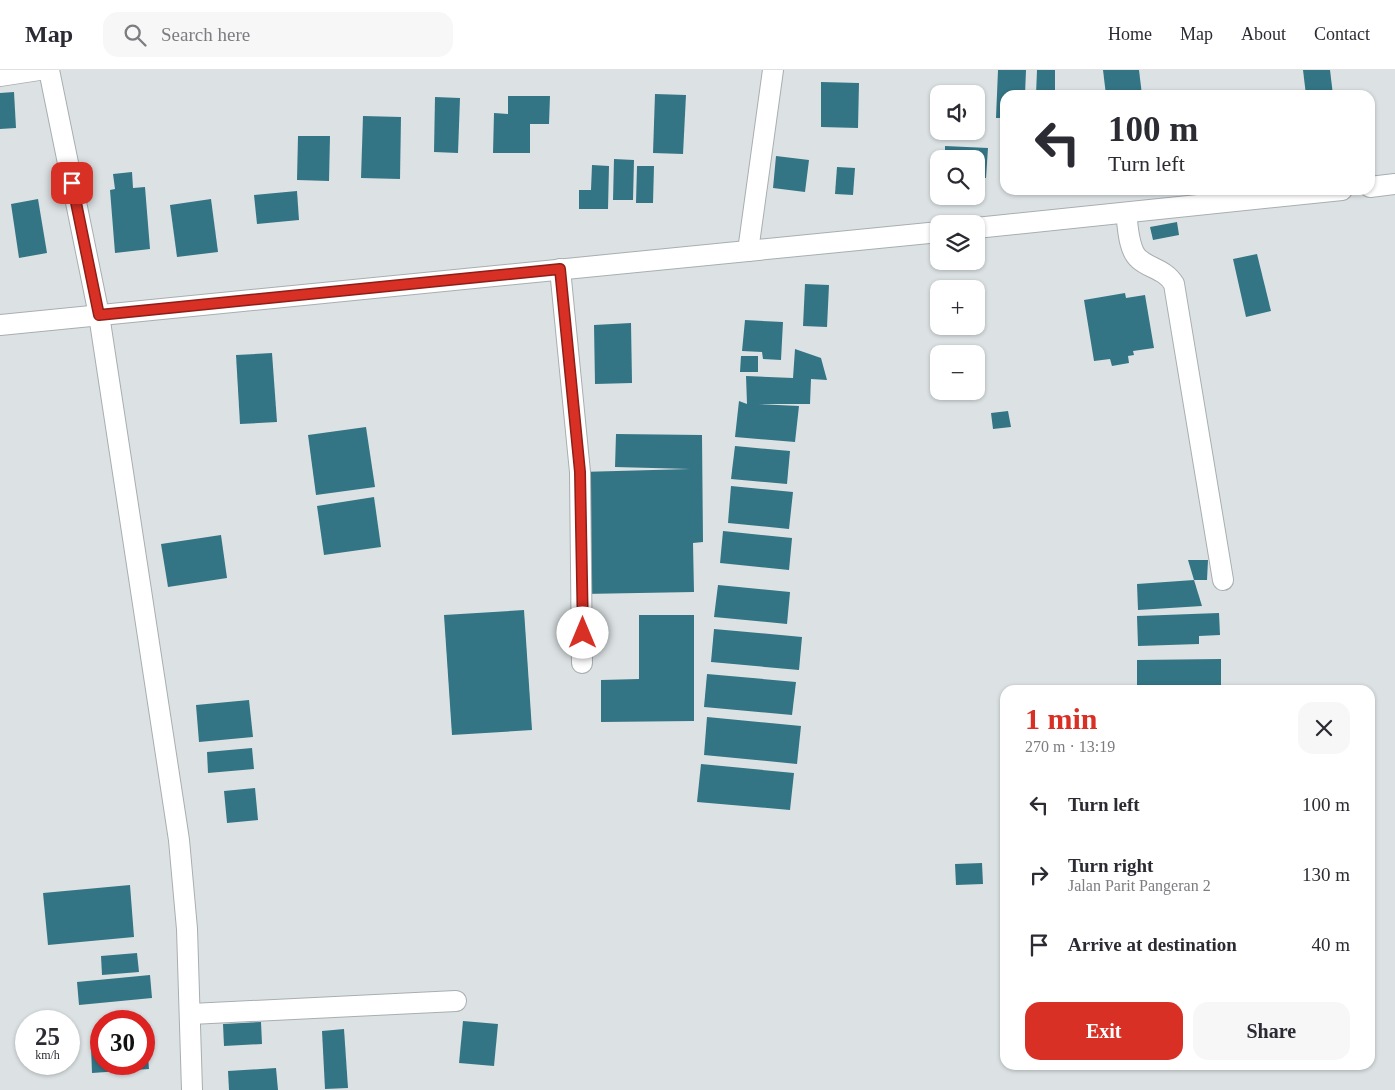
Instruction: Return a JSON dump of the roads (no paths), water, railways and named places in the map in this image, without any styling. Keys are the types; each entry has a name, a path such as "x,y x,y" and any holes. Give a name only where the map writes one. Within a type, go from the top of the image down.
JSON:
{"street":[{"path":"0,76 39,70"},
{"path":"49,70 99,315 179,840 187,929 192,1090"},
{"path":"748,251 773,70"},
{"path":"1375,186 1395,184"},
{"path":"985,227 1293,195"},
{"path":"1126,212 1133,250 1138,259 1170,276 1174,284 1224,580"},
{"path":"0,325 930,233"},
{"path":"560,269 580,472 582,663"},
{"path":"191,1014 456,1001"}]}
